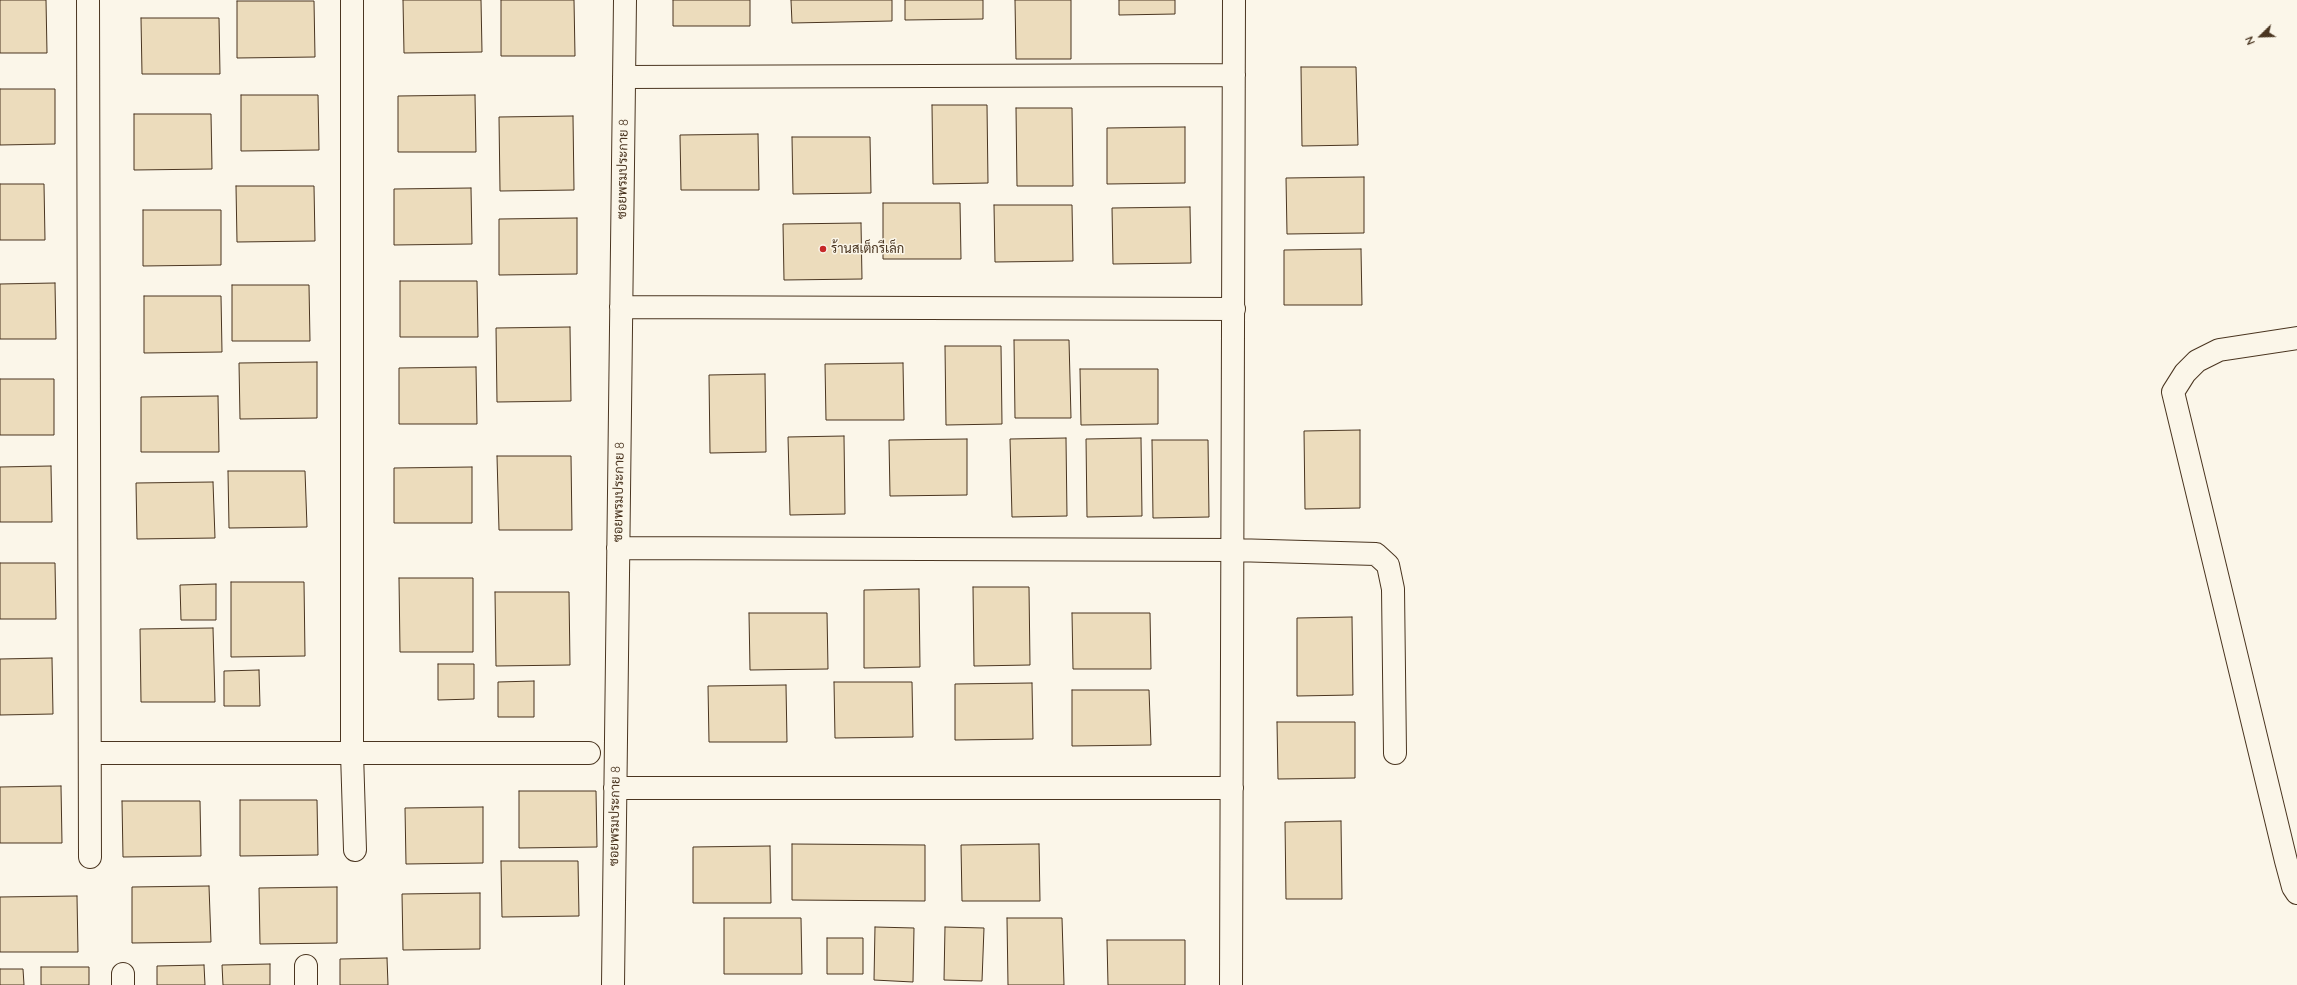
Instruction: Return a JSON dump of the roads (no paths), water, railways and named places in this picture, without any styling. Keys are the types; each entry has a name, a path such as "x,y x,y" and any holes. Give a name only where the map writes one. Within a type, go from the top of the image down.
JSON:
{"street":[{"path":"88,0 90,857"},
{"path":"352,0 352,753 355,850"},
{"name":"ซอยพรมประกาย 8","path":"613,985 625,0"},
{"path":"1231,985 1234,0"},
{"path":"624,77 1234,75"},
{"path":"621,307 1234,309"},
{"path":"2297,338 2219,350 2197,361 2185,373 2173,392 2286,861 2293,887 2297,893"},
{"path":"618,548 1233,550 1376,554 1388,564 1393,589 1395,753"},
{"path":"90,753 589,753"},
{"path":"615,788 1232,788"}],"place":[{"name":"ร้านสเต็กรีเล็ก","path":"823,249"}]}
